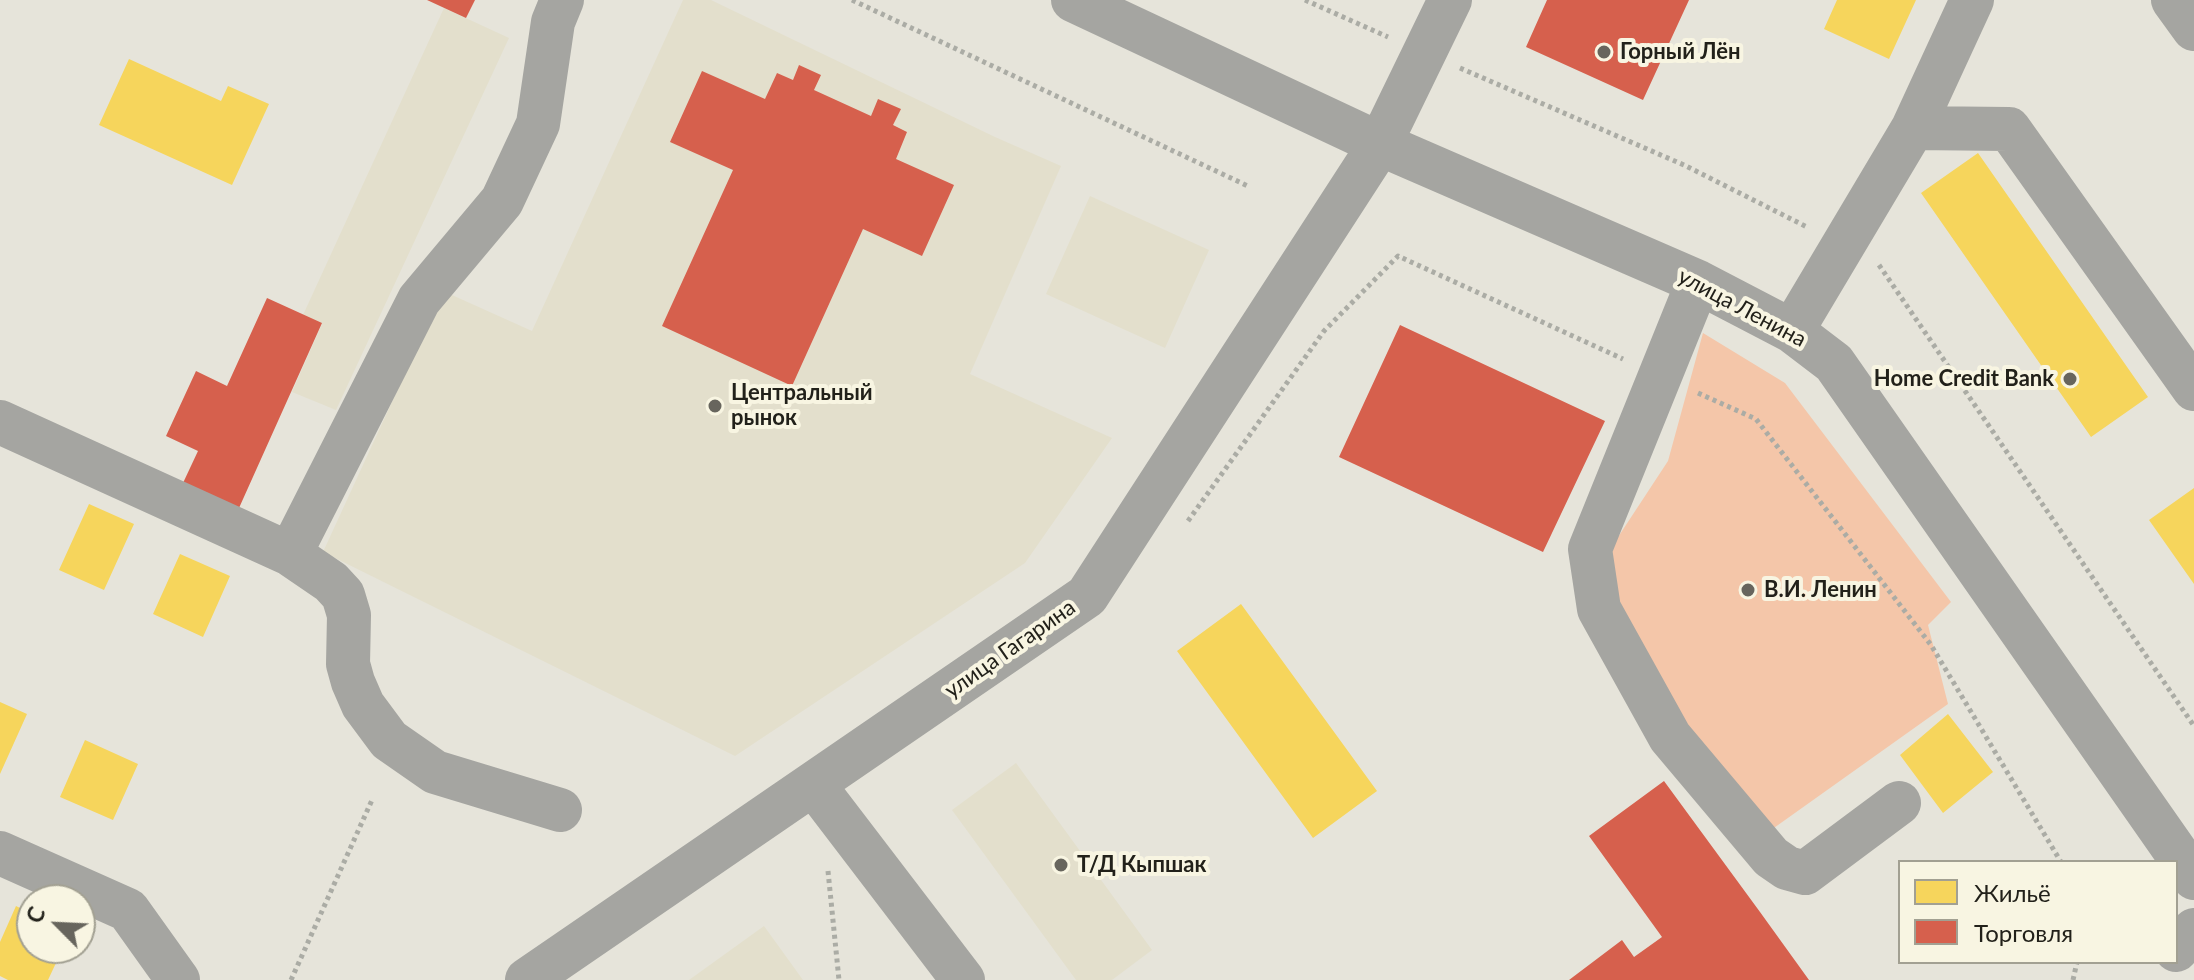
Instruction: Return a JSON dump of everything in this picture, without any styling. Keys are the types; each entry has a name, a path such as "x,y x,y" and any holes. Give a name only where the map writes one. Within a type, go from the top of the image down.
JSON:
{"street":[{"path":"290,554 419,300 502,201 538,124 553,22 562,0"},
{"name":"улица Ленина","path":"1073,0 1380,144 1698,282 1792,331 1834,363 2194,878"},
{"name":"улица Гагарина","path":"527,980 1087,596 1380,144 1450,0"},
{"path":"1792,331 1913,128 1972,0"},
{"path":"2173,0 2194,29"},
{"path":"1913,128 2009,129 2194,389"},
{"path":"1698,282 1590,549 1599,609 1670,737 1771,857 1787,868 1805,873 1899,803"},
{"path":"0,422 290,554 331,582 343,595 349,615 348,664 353,682 363,705 389,740 435,772 560,810"},
{"path":"814,785 963,980"},
{"path":"0,853 128,910 178,980"},
{"path":"2178,948 2194,930"}],"path":[{"path":"852,0 1250,187"},
{"path":"1398,256 1756,419 1931,645 2060,860"},
{"path":"291,980 372,800"},
{"path":"826,859 839,980"}],"shaded area":[{"name":"Центральный рынок","path":"683,0 711,0 1061,166 970,374 1112,438 1025,563 735,756 323,552 443,291 532,331"},
{"path":"444,8 509,38 336,410 292,392 322,324 303,315"},
{"path":"1090,196 1209,250 1165,348 1046,294"},
{"path":"1703,333 1785,383 1951,602 1928,625 1948,704 1764,835 1578,598 1668,461"},
{"path":"1016,763 1152,950 1112,980 1076,980 952,810"},
{"path":"764,926 803,980 689,980"}],"building: Жильё":[{"path":"1837,0 1916,0 1889,59 1824,29"},
{"path":"129,59 221,101 228,86 269,104 232,185 99,125"},
{"path":"1978,153 2148,397 2091,437 1921,193"},
{"path":"2194,488 2194,584 2149,520"},
{"path":"89,504 134,524 104,590 59,570"},
{"path":"180,554 230,576 203,637 153,614"},
{"path":"1241,604 1377,791 1313,838 1177,651"},
{"path":"0,702 27,714 0,774"},
{"path":"1948,714 1993,772 1943,813 1900,755"},
{"path":"85,740 138,764 113,820 60,797"},
{"path":"16,906 16,964 56,964 48,980 8,980 0,976 0,942"}],"building: Торговля":[{"path":"427,0 475,0 466,18"},
{"path":"1547,0 1689,0 1643,100 1526,47"},
{"path":"799,65 821,75 814,90 871,116 878,99 901,109 893,125 907,132 896,159 954,185 922,256 863,229 792,386 662,326 733,170 670,142 702,71 765,99 777,73 793,80"},
{"path":"267,298 322,323 239,508 183,483 198,451 166,436 196,371 227,386"},
{"path":"1400,325 1605,421 1543,552 1339,457"},
{"path":"1664,781 1809,980 1569,980 1622,940 1634,957 1662,937 1589,836"}],"place":[{"name":"Горный Лён","path":"1604,52"},
{"name":"Home Credit Bank","path":"2070,379"},
{"name":"Центральный рынок","path":"715,406"},
{"name":"В.И. Ленин","path":"1748,590"},
{"name":"Т/Д Кыпшак","path":"1061,865"}]}
